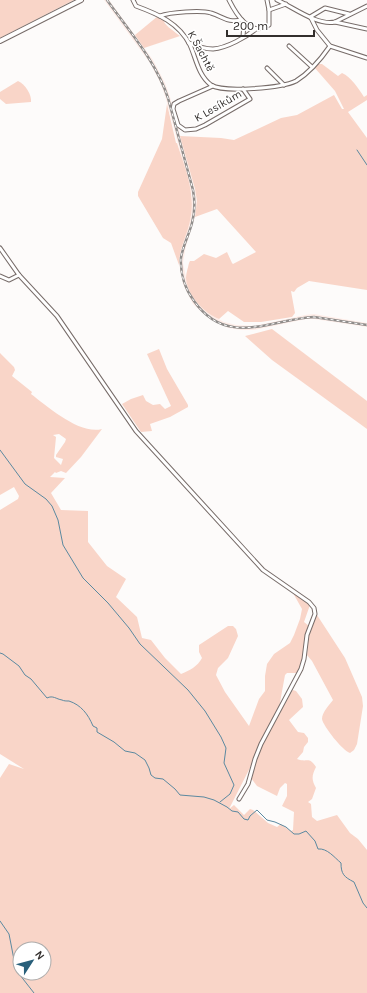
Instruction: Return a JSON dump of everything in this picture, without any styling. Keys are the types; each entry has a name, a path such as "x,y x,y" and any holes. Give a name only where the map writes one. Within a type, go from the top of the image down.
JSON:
{"street":[{"path":"0,41 82,0"},
{"name":"K Šachtě","path":"133,0 136,6 160,16 178,28 189,43 202,74 213,86 228,89 243,89 284,85 296,81 312,67 330,46"},
{"path":"229,0 243,21 251,28 265,27 269,25 267,0"},
{"path":"277,0 317,20 335,22 367,29"},
{"path":"269,10 286,4"},
{"path":"335,22 367,6"},
{"path":"310,17 321,10 328,8 350,14"},
{"path":"317,20 321,10"},
{"path":"160,16 171,13 200,12 210,13 230,21 243,21"},
{"path":"310,17 317,30 330,46 367,58"},
{"path":"243,21 243,37"},
{"path":"189,43 214,49 243,37 256,28"},
{"path":"289,46 312,67"},
{"path":"267,68 284,85"},
{"name":"K Lesíkům","path":"213,86 174,104 174,111 178,124 185,130 196,129 206,125 250,99 243,89"},
{"path":"0,248 19,275 57,316 138,434 263,570 301,596 314,608 315,614 306,635 302,666 261,744 255,758 248,784 239,799"},
{"path":"0,276 9,280 19,275"}],"shaded area":[{"path":"0,0 74,0 0,38"},
{"path":"104,0 109,0 153,60 165,83 170,97 196,195 197,205 195,217 186,246 183,263 187,282 197,301 213,316 224,322 236,325 254,326 314,314 367,323 367,327 306,319 254,330 242,330 229,328 217,323 206,316 193,304 183,284 179,263 182,245 191,216 192,195 166,99 161,84 150,63"},
{"path":"158,16 166,21 164,22 180,36 144,48 135,35"},
{"path":"318,64 322,64 338,76 342,73 349,77 364,97 367,95 367,100 348,112 367,138 367,290 309,281 297,288 294,292 291,291 295,313 292,317 261,322 244,322 228,311 219,319 202,308 189,291 186,278 190,261 194,261 204,254 216,258 227,252 233,264 256,252 217,209 195,217 197,201 195,189 180,136 234,140 281,118 297,115 334,95 342,109 344,109 335,91 314,67"},
{"path":"18,81 28,90 31,102 6,104 0,99 0,92"},
{"path":"167,104 176,143 186,169 192,206 190,221 179,258 179,265 171,243 163,238 138,196 138,192 162,139"},
{"path":"272,329 367,401 367,429 272,360 245,336"},
{"path":"159,349 167,369 188,407 170,417 150,424 152,431 141,432 122,404 143,395 146,401 153,405 160,404 165,409 171,406 147,354"},
{"path":"0,353 14,367 15,370 12,376 32,392 31,394 46,406 74,424 93,430 102,429 81,457 66,473 61,471 55,472 50,477 65,478 51,493 61,510 88,511 88,542 107,566 126,579 116,597 137,617 142,638 151,640 165,658 181,674 193,668 202,658 199,652 199,645 228,626 233,626 236,629 238,636 228,658 218,668 216,675 225,692 249,726 259,699 265,691 267,664 274,654 290,643 300,619 302,609 293,593 298,594 310,605 304,622 309,626 299,673 287,673 285,675 279,708 265,739 292,691 296,691 302,699 303,707 289,720 298,732 304,733 308,738 308,742 304,747 303,752 297,759 310,761 316,767 313,782 316,788 312,799 308,802 311,804 312,817 317,821 337,815 350,833 358,839 367,850 367,993 0,993 0,778 9,764 24,769 0,754 0,510 18,499 19,496 14,487 0,495","holes":["59,434 66,439 56,455 56,457 63,459 61,465 54,458 56,437 53,435","257,754 251,778 257,786 277,796 280,788 285,783 287,784 287,796 282,806 294,812 293,830 291,831 281,824 277,827 268,823 253,810 250,809 244,815 234,805 229,809"]},
{"path":"317,615 345,658 362,697 363,706 357,744 354,750 350,753 334,738 322,719 322,716 333,700 312,661 307,655 309,632"}],"waterway":[{"path":"357,150 367,165"},
{"path":"0,450 25,484 46,499 52,506 58,520 63,545 83,578 108,603 140,644 188,690 205,711 226,748 224,763 234,785 230,794 220,802"},
{"path":"0,653 19,666 25,675 31,679 47,698 53,697 64,701 69,701 81,708 93,726 97,728 97,732 114,742 125,751 135,753 145,760 151,775 155,778 163,779 180,795 204,797 214,800 232,811 238,812 244,819 248,820 257,810 267,820 286,827 294,834 299,834 306,831 315,841 318,849 327,851 341,863 344,875 354,882 363,903 367,908"},
{"path":"0,921 9,934 16,970 34,993"}],"railway":[{"path":"107,0 149,59 163,84 168,98 194,194 193,219 181,258 181,269 184,281 194,301 207,315 221,324 235,327 266,325 314,317 367,325"}]}
